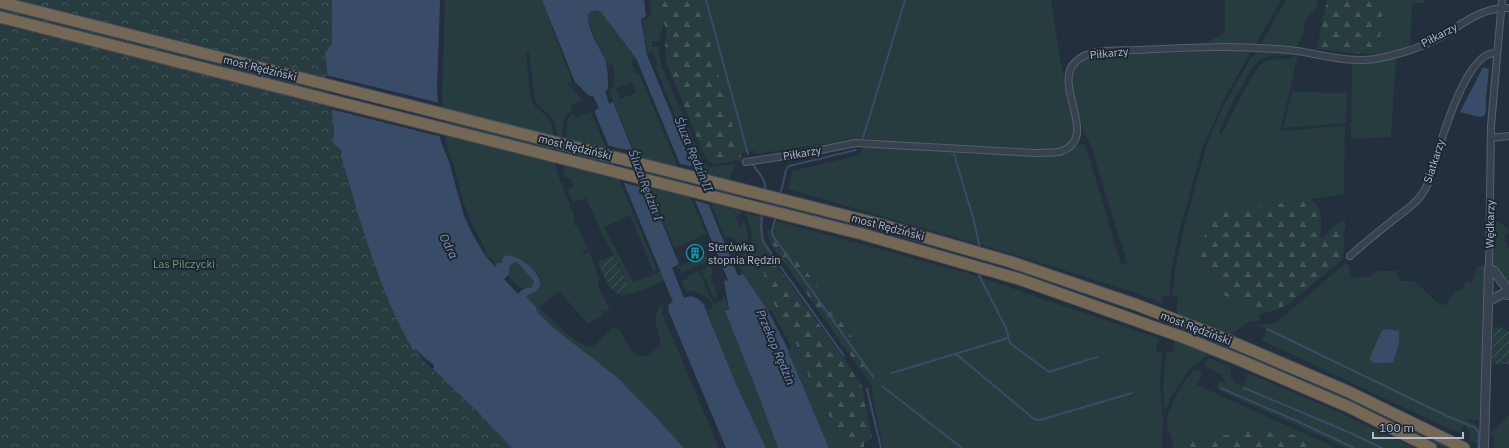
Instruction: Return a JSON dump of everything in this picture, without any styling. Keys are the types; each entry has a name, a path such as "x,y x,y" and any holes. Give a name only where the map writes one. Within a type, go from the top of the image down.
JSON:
{"highway":[{"name":"most Rędziński","path":"0,2 879,224 1011,262 1074,282 1256,352 1346,391 1463,447"},
{"name":"most Rędziński","path":"0,17 862,234 1026,282 1185,338 1251,365 1349,407 1431,448"}],"street":[{"name":"Wędkarzy","path":"1484,448 1489,301 1491,138 1496,53 1502,0"},
{"path":"1501,7 1509,8"},
{"name":"Piłkarzy","path":"746,162 856,143 1035,153 1059,152 1068,147 1077,136 1078,128 1068,88 1068,78 1074,62 1085,55 1098,52 1135,50 1241,47 1296,51 1350,59 1375,59 1424,45 1489,10 1501,7"},
{"name":"Siatkarzy","path":"1350,256 1367,240 1416,203 1427,185 1445,127 1463,86 1481,61 1489,53 1496,53"},
{"path":"1491,138 1509,136"},
{"path":"1489,268 1494,271 1509,290"},
{"path":"1489,301 1502,294 1509,295"}],"green space":[{"name":"Las Pilczycki","path":"0,0 333,0 343,150 413,344 425,363 462,395 513,448 0,448"},
{"path":"445,0 542,0 572,81 568,84 582,100 571,105 572,110 565,117 563,123 560,165 556,127 552,118 535,100 529,52 526,53 531,100 535,106 548,118 552,125 556,170 575,218 573,224 574,226 577,224 588,250 581,253 582,255 589,252 600,280 598,281 598,286 609,308 606,313 604,310 601,311 603,315 588,324 559,291 543,305 538,306 578,342 593,347 612,328 619,329 630,349 638,356 643,357 649,355 661,345 656,323 656,313 663,304 662,313 719,448 684,448 617,377 556,330 537,312 536,307 526,297 539,288 540,278 537,272 533,271 520,259 508,255 503,263 497,264 495,267 493,265 495,262 491,257 486,257 484,252 486,250 475,230 464,204 453,163 446,145 442,95"},
{"path":"650,0 659,0 659,8 664,23 659,41 652,41 652,47 658,47 661,64 702,161 710,167 736,164 731,176 731,182 741,214 736,216 739,227 742,226 741,223 745,222 748,234 746,243 740,249 734,238 725,237 655,66 658,65 652,52 648,54 642,20 651,16"},
{"path":"659,0 698,0 742,160 713,164 706,158 666,61 665,47 667,32 659,8"},
{"path":"698,0 1051,0 1060,59 1075,127 1073,134 1068,143 1054,149 858,139 755,154 754,150 740,154"},
{"path":"1225,0 1281,0 1255,45 1204,45 1225,32"},
{"path":"1286,0 1318,0 1315,11 1307,18 1302,36 1296,49 1260,46"},
{"path":"1327,0 1383,0 1379,54 1317,49"},
{"path":"1383,0 1424,0 1424,3 1412,3 1410,47 1379,54"},
{"path":"597,10 600,11 636,58 631,61 636,74 639,73 706,234 674,248 609,90 615,85 613,65 607,66 588,21 589,13","holes":["632,82 636,93 620,99 616,88"]},
{"path":"1207,50 1252,50 1223,101 1202,148 1180,229 1171,271 1169,296 1162,296 1162,303 1127,290 1022,257 788,189 792,171 856,156 861,152 862,147 964,152 967,154 1060,155 1082,144 1086,146 1121,264 1127,263 1091,146 1082,127 1071,85 1072,71 1079,63 1095,57"},
{"path":"1258,50 1291,53 1265,57 1256,63 1237,94 1219,134 1222,135 1254,74 1264,62 1288,59 1298,55 1280,131 1345,126 1344,194 1211,215 1201,264 1218,276 1223,295 1246,300 1259,314 1260,320 1249,322 1237,330 1190,369 1171,397 1165,413 1163,386 1166,352 1173,353 1178,297 1172,296 1176,265 1183,232 1206,147 1223,107 1251,58 1254,57"},
{"path":"1396,56 1391,137 1351,139 1352,66 1355,63"},
{"path":"1292,92 1347,93 1346,123 1283,128"},
{"path":"591,112 657,270 653,271 630,215 604,227 633,282 661,272 664,280 641,291 628,295 617,294 631,289 586,198 573,202 568,190 574,185 570,177 566,178 563,176 568,118 574,113 576,118"},
{"path":"1310,199 1320,212 1320,237 1325,236 1334,226 1345,220 1343,259 1291,302 1279,309 1259,314 1246,300 1223,295 1218,276 1201,264 1200,251 1211,214"},
{"path":"745,213 764,218 763,238 775,257 761,266 765,275 760,281 793,335 815,393 849,448 829,448 788,350 792,348 771,310 768,311 745,280 738,263 744,259 742,253 750,245 752,235"},
{"path":"776,221 967,273 1158,338 1156,352 1162,352 1160,385 1163,422 1162,448 883,448 866,357 781,234 774,231"},
{"path":"1499,222 1509,230 1508,233 1504,235 1507,247 1509,247 1509,287 1493,266 1492,225"},
{"path":"767,229 781,234 866,357 872,385 776,251 769,239"},
{"path":"613,255 631,290 618,294 611,288 606,280 598,262"},
{"path":"706,255 709,261 681,273 680,268 678,269 677,267"},
{"path":"772,259 861,383 872,438 864,443 864,448 849,448 815,393 793,335 760,281 765,275 760,266"},
{"path":"513,263 518,263 533,279 534,283 532,287 523,287 521,289 508,275"},
{"path":"1345,264 1349,266 1351,278 1371,276 1378,271 1397,271 1400,281 1414,281 1439,304 1446,305 1456,291 1462,290 1466,281 1471,282 1474,278 1477,266 1486,266 1481,420 1465,419 1480,427 1482,432 1481,446 1469,440 1470,432 1464,425 1459,432 1443,426 1261,340 1267,330 1266,328 1252,326 1275,323"},
{"path":"710,266 713,272 711,276 717,296 715,298 713,297 702,271"},
{"path":"698,271 714,304 723,300 723,297 726,297 728,308 725,311 778,448 766,448 736,384 707,311 713,308 712,304 706,297 699,293 690,291 686,292 681,281 684,280 684,278 688,280 687,276"},
{"path":"1500,327 1509,332 1509,364 1492,364 1493,328"},
{"path":"1209,358 1231,367 1232,380 1237,384 1243,386 1248,373 1343,414 1414,448 1346,448 1219,390 1217,387 1218,383 1225,383 1225,380 1222,378 1222,375 1205,366 1205,362"},
{"path":"1195,370 1200,370 1202,374 1197,385 1336,448 1315,448 1296,436 1185,442 1187,448 1174,448 1171,435 1167,427 1167,418 1176,395"},
{"path":"1509,415 1509,448 1493,448 1495,437 1490,433"},
{"path":"1392,418 1453,448 1444,448 1390,422"},
{"path":"1275,428 1296,436 1315,448 1187,448 1185,442 1238,433"}],"water":[{"name":"Odra","path":"332,0 440,0 437,89 440,139 449,162 464,216 474,237 486,257 495,267 498,263 503,263 502,261 504,256 509,256 521,260 533,269 540,280 540,285 526,297 536,307 537,312 556,330 617,377 684,448 512,448 477,411 432,368 434,368 434,365 416,349 413,350 380,279 363,231 341,156 342,150 336,146 334,142 325,53 332,44","holes":["514,262 518,263 534,281 532,287 523,289 518,294 504,279 509,274 510,266"]},
{"path":"542,0 644,0 646,16 641,19 647,55 738,276 743,274 768,311 784,341 829,448 778,448 725,311 729,309 724,281 728,280 636,58 600,11 594,10 589,13 588,18 593,36 606,63 608,89 605,91 609,104 613,102 679,264 672,268 684,298 694,297 703,303 736,384 766,448 726,448 668,310 669,304 673,302 595,113 595,110 599,108 593,96 588,95 575,82"},
{"path":"1483,67 1489,69 1486,112 1484,116 1479,117 1460,112"},
{"path":"1386,329 1399,331 1399,343 1393,363 1372,362 1370,360 1371,355 1382,330"}],"pier":[{"path":"326,75 440,103 442,137 330,109"},
{"path":"606,145 636,152 651,190 621,182"},
{"path":"677,163 695,167 711,205 693,200"}],"waterway":[{"path":"706,0 748,154"},
{"path":"863,138 905,0"},
{"path":"780,196 786,170 789,166 856,150"},
{"path":"954,154 974,221 980,249"},
{"path":"753,165 764,181 765,192"},
{"path":"762,212 761,227 763,242 844,356"},
{"path":"776,216 772,231 773,236 874,378"},
{"path":"980,271 979,275 1006,328 1010,343 1049,372 1097,357"},
{"path":"1267,329 1449,417 1474,427 1479,432 1478,448"},
{"path":"892,373 1008,338"},
{"path":"956,354 1034,419 1040,420 1132,393"},
{"path":"882,386 962,448"},
{"path":"1221,388 1354,448"},
{"path":"1244,388 1346,431 1382,448"},
{"path":"867,389 881,448"}],"place":[{"name":"Sterówka stopnia Rędzin","path":"695,253"}],"water label":[{"name":"Śluza Rędzin II","path":"694,154"},
{"name":"Śluza Rędzin I","path":"646,185"},
{"name":"Przekop Rędzin","path":"776,347"}]}
